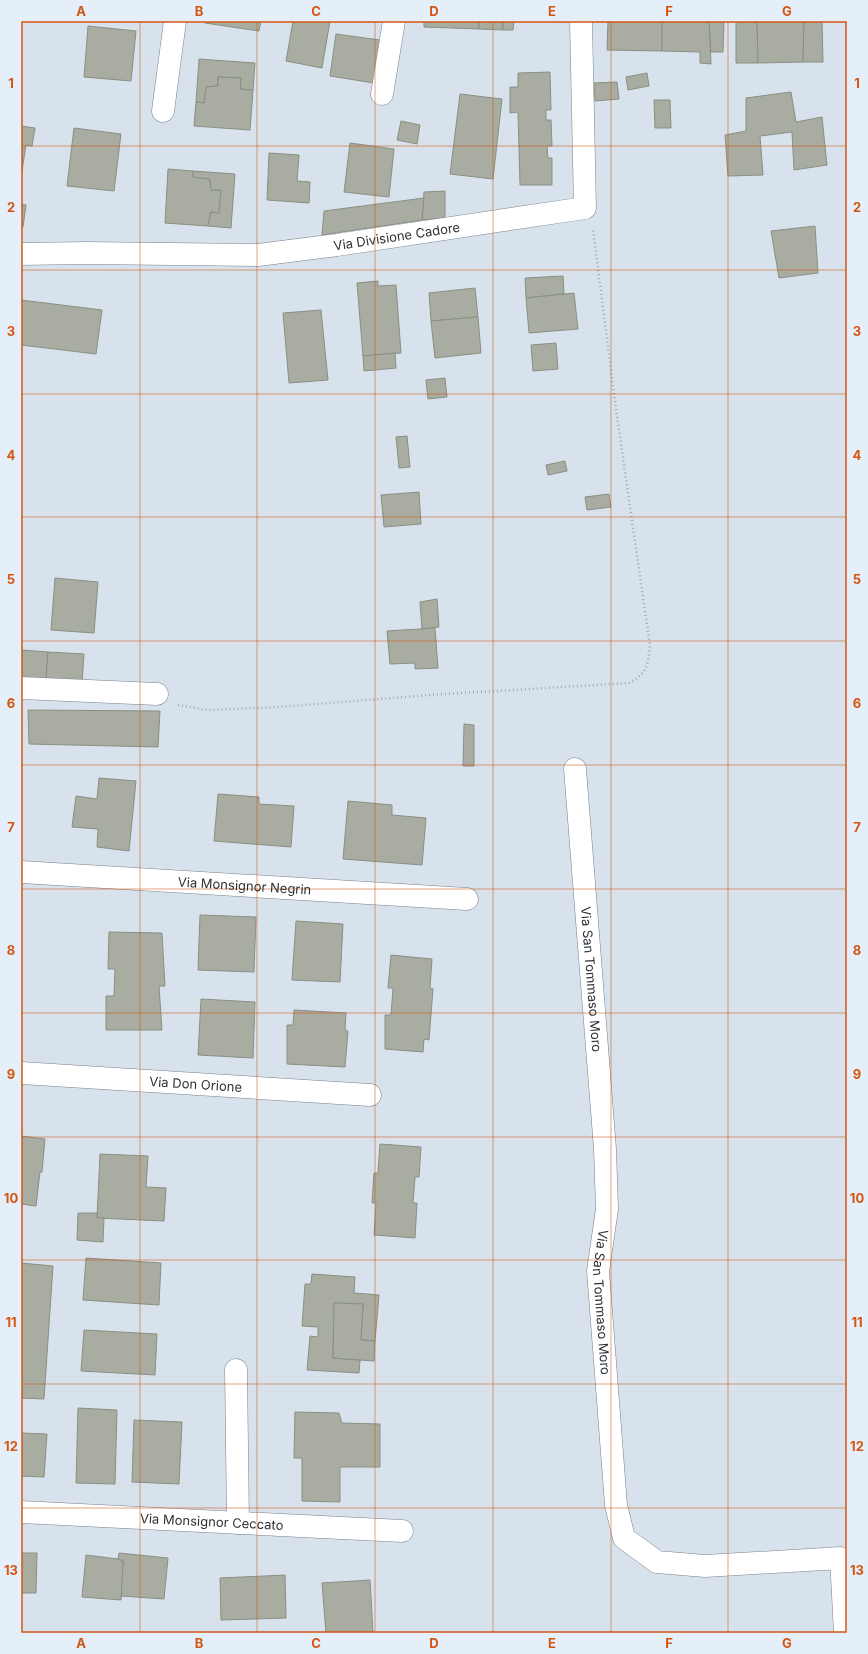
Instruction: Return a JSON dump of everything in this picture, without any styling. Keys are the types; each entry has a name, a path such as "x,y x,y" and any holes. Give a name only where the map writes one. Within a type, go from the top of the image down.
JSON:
{"street":[{"path":"163,110 175,21"},
{"path":"382,94 394,21"},
{"path":"581,21 585,208"},
{"name":"Via Divisione Cadore","path":"21,254 86,252 258,255 345,244 585,208"},
{"path":"21,688 157,694"},
{"name":"Via San Tommaso Moro","path":"575,769 605,1149 607,1209 598,1271 616,1505 624,1538 657,1562 705,1566 844,1558 845,1633"},
{"name":"Via Monsignor Negrin","path":"21,872 467,900"},
{"name":"Via Don Orione","path":"21,1073 370,1095"},
{"path":"236,1370 238,1523"},
{"name":"Via Monsignor Ceccato","path":"21,1512 402,1531"}],"path":[{"path":"157,694 178,705 208,710 279,707 429,695 629,683 640,677 647,666 650,646 592,227 585,208"}],"building":[{"path":"206,21 261,21 259,31 205,23"},
{"path":"293,21 330,21 322,68 286,61"},
{"path":"424,21 479,21 479,29 424,27"},
{"path":"479,21 503,21 503,30 479,29"},
{"path":"503,21 514,21 513,30 503,30"},
{"path":"533,21 567,21 567,22"},
{"path":"608,21 662,21 662,51 607,50"},
{"path":"662,21 709,21 711,64 700,63 700,52 662,51"},
{"path":"709,21 724,21 723,52 711,52"},
{"path":"736,21 757,21 758,63 736,63"},
{"path":"757,21 804,21 803,62 758,63"},
{"path":"804,21 822,21 823,62 803,62"},
{"path":"88,26 136,31 131,81 84,77"},
{"path":"336,34 380,40 374,83 330,76"},
{"path":"199,59 255,63 253,90 240,89 241,78 218,77 218,86 206,87 204,103 196,102"},
{"path":"550,72 551,110 546,110 546,120 551,120 552,146 547,146 548,158 552,158 552,185 520,185 518,112 510,113 510,87 518,87 518,73"},
{"path":"647,73 649,86 628,90 626,77"},
{"path":"218,77 241,78 240,89 253,90 250,130 194,126 196,102 204,103 206,87 218,86"},
{"path":"617,82 619,99 595,101 594,83"},
{"path":"791,92 796,122 822,117 827,165 794,170 792,132 760,136 763,175 728,176 725,135 746,131 746,98"},
{"path":"460,94 502,99 493,179 450,174"},
{"path":"654,100 670,100 671,128 655,128"},
{"path":"401,121 420,125 417,144 397,140"},
{"path":"21,126 35,128 32,146 26,145 21,177"},
{"path":"74,128 121,134 114,191 67,186"},
{"path":"350,143 394,149 389,197 344,192"},
{"path":"269,153 299,155 297,181 310,182 309,203 267,200"},
{"path":"168,169 193,171 193,177 210,179 211,190 221,190 219,213 211,212 208,226 165,223"},
{"path":"193,171 235,174 231,228 208,226 211,212 219,213 221,190 211,190 210,179 193,177"},
{"path":"445,191 445,218 422,220 424,192"},
{"path":"424,198 422,220 322,235 324,211"},
{"path":"21,204 26,205 23,227 21,226"},
{"path":"815,226 818,273 779,278 771,231"},
{"path":"563,276 564,294 526,298 525,278"},
{"path":"378,281 378,286 396,285 401,353 363,356 357,283"},
{"path":"475,288 478,317 431,321 429,293"},
{"path":"574,293 578,329 529,333 526,298"},
{"path":"21,300 102,310 96,354 21,345"},
{"path":"321,310 328,380 289,383 283,313"},
{"path":"478,317 481,353 435,358 431,321"},
{"path":"556,343 558,369 533,371 531,345"},
{"path":"395,353 396,368 364,371 363,356"},
{"path":"445,378 447,397 428,399 426,380"},
{"path":"407,436 410,467 399,468 396,437"},
{"path":"565,461 567,471 548,475 546,465"},
{"path":"419,492 421,524 384,527 381,495"},
{"path":"609,494 611,507 587,510 585,497"},
{"path":"55,578 98,582 94,633 51,630"},
{"path":"437,599 439,627 422,629 420,602"},
{"path":"435,628 438,668 415,669 415,663 390,664 387,631"},
{"path":"21,650 48,652 46,680 21,678"},
{"path":"48,652 84,654 82,683 46,680"},
{"path":"28,710 160,711 158,747 29,744"},
{"path":"464,724 474,725 474,766 463,766"},
{"path":"99,778 136,781 129,851 97,847 98,829 72,827 76,796 97,799"},
{"path":"218,794 259,797 259,804 294,806 291,847 214,841"},
{"path":"348,801 392,805 392,815 426,818 422,865 343,859"},
{"path":"200,915 256,917 254,972 198,970"},
{"path":"296,921 343,924 340,982 292,980"},
{"path":"109,932 162,933 165,986 159,986 162,1030 106,1030 106,996 114,996 115,969 108,969"},
{"path":"391,955 432,959 430,988 433,989 429,1040 424,1039 423,1052 385,1049 385,1015 391,1015 393,988 388,988"},
{"path":"201,999 255,1002 253,1058 198,1055"},
{"path":"294,1010 346,1013 345,1030 348,1031 345,1067 287,1064 287,1025 293,1025"},
{"path":"21,1136 45,1139 42,1172 40,1172 36,1206 21,1204"},
{"path":"380,1144 421,1147 419,1177 415,1177 413,1203 417,1203 415,1238 374,1235 376,1203 372,1203 374,1173 378,1173"},
{"path":"100,1154 148,1156 146,1187 166,1188 164,1221 97,1218"},
{"path":"78,1213 97,1213 97,1218 104,1218 103,1242 77,1240"},
{"path":"86,1258 161,1263 159,1305 83,1300"},
{"path":"21,1263 53,1266 44,1399 21,1398"},
{"path":"312,1274 355,1277 354,1293 379,1295 375,1341 361,1340 363,1304 334,1303 333,1358 360,1360 359,1373 307,1370 310,1336 318,1337 318,1327 302,1326 305,1284 311,1284"},
{"path":"334,1303 363,1304 361,1340 375,1341 374,1361 333,1358"},
{"path":"84,1330 157,1334 155,1375 81,1371"},
{"path":"78,1408 117,1410 115,1484 76,1483"},
{"path":"295,1412 339,1413 342,1423 380,1424 380,1467 340,1467 340,1502 302,1501 302,1458 294,1458"},
{"path":"134,1420 182,1422 179,1484 132,1482"},
{"path":"21,1433 47,1434 44,1477 21,1476"},
{"path":"21,1553 37,1553 36,1593 21,1593"},
{"path":"119,1553 168,1558 164,1599 121,1596 123,1561 118,1559"},
{"path":"86,1555 123,1561 121,1600 82,1597"},
{"path":"285,1575 286,1618 221,1620 220,1578"},
{"path":"370,1580 373,1633 326,1633 322,1583"}]}
